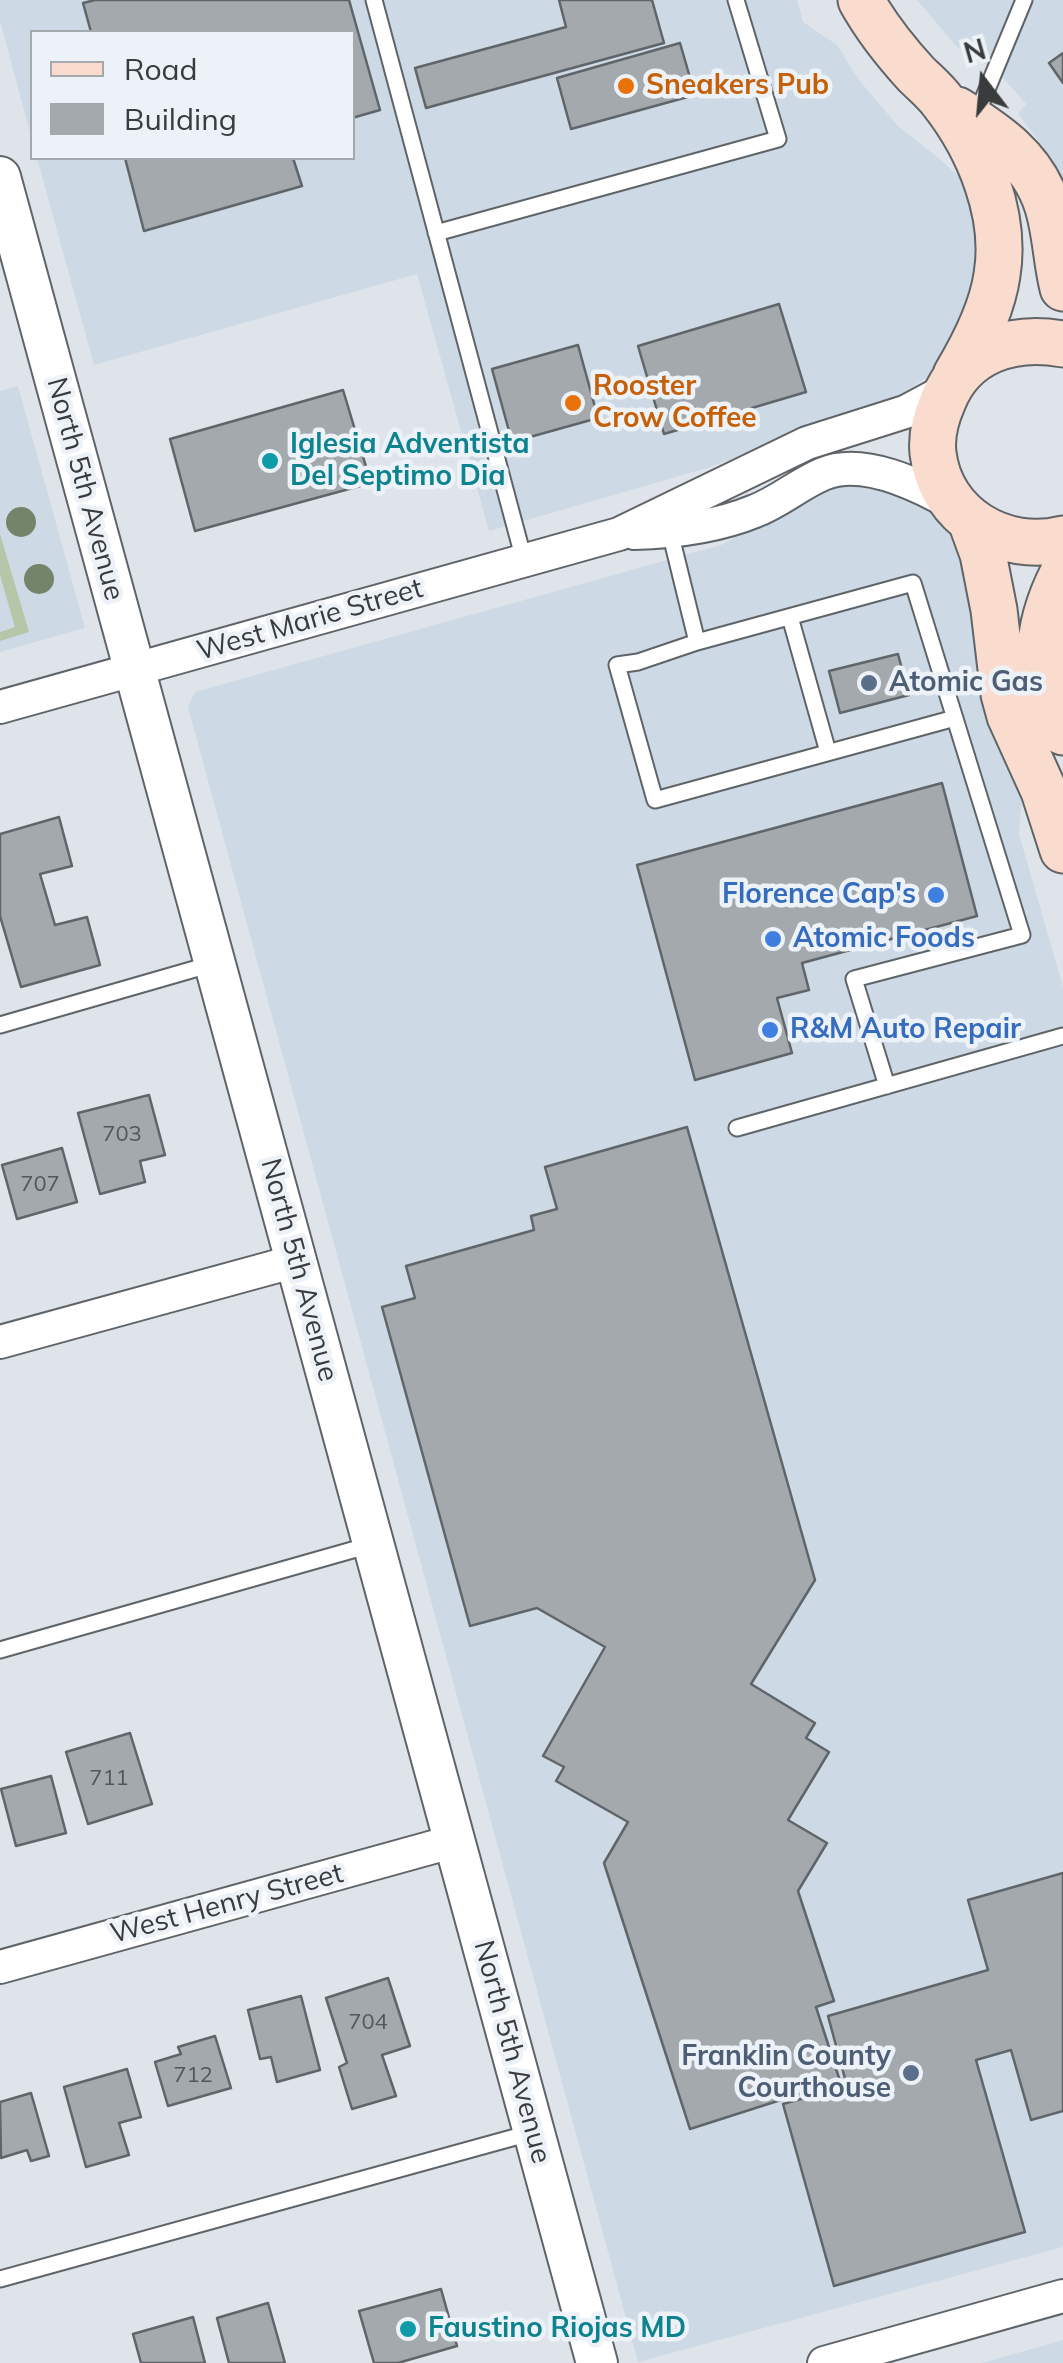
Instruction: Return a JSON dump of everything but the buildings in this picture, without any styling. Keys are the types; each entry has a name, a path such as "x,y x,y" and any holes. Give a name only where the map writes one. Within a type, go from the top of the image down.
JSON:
{"main road":[{"path":"860,0 892,45 958,110 1011,147 1025,162 1048,205 1063,288"},
{"path":"958,110 996,216 997,274 971,350 935,420 933,454 943,486 963,513 983,554 1007,705 1044,790 1063,850"},
{"path":"952,382 988,352 1014,342 1041,340 1063,344"},
{"path":"963,513 994,536 1020,542 1063,539"},
{"path":"1063,573 1042,626 1040,658 1044,692 1063,732"}],"street":[{"name":"North 5th Avenue","path":"0,178 597,2363"},
{"name":"West Marie Street","path":"0,706 619,534 796,448 905,412 952,382"},
{"name":"West Marie Street","path":"619,534 670,532 718,523 757,510 822,474 846,469 862,469 909,482 963,513"},
{"path":"0,1342 296,1261"},
{"name":"West Henry Street","path":"0,1967 455,1841"},
{"path":"824,2363 1063,2296"}],"lane":[{"path":"374,0 524,560"},
{"path":"436,233 778,139 736,0"},
{"path":"958,110 1024,0"},
{"path":"670,532 697,642"},
{"path":"887,1086 854,979 1022,935 955,718 913,583 617,665 655,800 955,718"},
{"path":"790,617 828,752"},
{"path":"0,1025 215,963"},
{"path":"737,1128 1063,1036"},
{"path":"0,1650 374,1544"},
{"path":"0,2279 534,2132"}],"shaded area":[{"path":"0,0 797,0 803,22 837,45 859,80 898,126 969,186 983,221 974,310 931,375 893,399 707,468 489,531 417,274 94,365 38,160 355,160 355,30 30,30 30,133 0,21"},
{"path":"917,0 1063,0 1063,195 1042,145 1018,114 1026,104 999,73 956,46"},
{"path":"18,386 85,628 0,652 0,391"},
{"path":"840,482 880,486 931,509 946,523 967,563 1022,795 1019,834 1063,987 1063,2247 638,2362 188,707 195,692 721,545"},
{"path":"1063,2340 1063,2363 982,2363"}],"green space":[{"path":"0,534 29,632 0,641 0,632 15,627 0,575"}],"place":[{"name":"Sneakers Pub","path":"626,86"},
{"name":"Rooster Crow Coffee","path":"573,403"},
{"name":"Iglesia Adventista Del Septimo Dia","path":"270,461"},
{"name":"Atomic Gas","path":"869,683"},
{"name":"Florence Cap's","path":"936,895"},
{"name":"Atomic Foods","path":"773,939"},
{"name":"R&M Auto Repair","path":"770,1030"},
{"name":"Franklin County Courthouse","path":"911,2073"},
{"name":"Faustino Riojas MD","path":"408,2329"}]}
